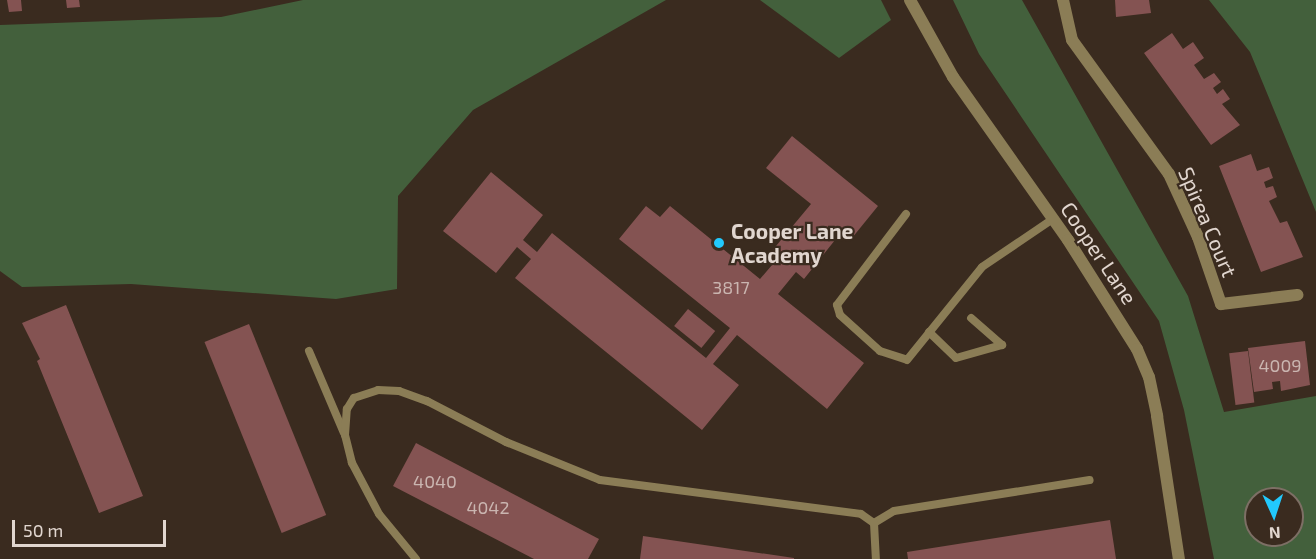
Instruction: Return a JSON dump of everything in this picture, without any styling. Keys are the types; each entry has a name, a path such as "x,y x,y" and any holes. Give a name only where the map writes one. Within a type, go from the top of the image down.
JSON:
{"street":[{"name":"Cooper Lane","path":"910,0 953,77 1115,312 1149,377 1179,559"},
{"name":"Spirea Court","path":"1064,0 1072,40 1169,174 1198,237 1221,304 1297,295"}],"lane":[{"path":"906,214 837,305 840,315 880,351 907,360 982,267 1053,219"},
{"path":"929,332 956,358 1002,345 971,318"},
{"path":"309,351 345,435 352,463 379,514 416,559"},
{"path":"345,435 347,410 354,398 378,390 399,391 452,412 506,442 600,480 861,514 874,524 876,559"},
{"path":"874,524 894,511 1090,480"}],"green space":[{"path":"303,0 666,0 473,110 398,196 397,289 336,299 131,284 22,287 0,271 0,25 221,17"},
{"path":"760,0 881,0 891,20 839,58"},
{"path":"953,0 1022,0 1188,296 1224,412 1316,396 1316,559 1214,559 1184,410 1159,321 979,54"},
{"path":"1209,0 1316,0 1316,212 1250,52"}],"building":[{"path":"7,0 21,0 22,11 9,12"},
{"path":"66,0 79,0 80,7 67,8"},
{"path":"1115,0 1149,0 1151,13 1116,17"},
{"path":"1172,33 1183,49 1193,42 1204,58 1194,65 1204,79 1214,73 1221,82 1213,88 1217,94 1223,89 1230,99 1222,104 1240,125 1211,145 1144,53"},
{"path":"792,136 878,206 852,238 843,230 804,279 796,272 778,294 864,363 827,409 737,335 713,364 739,385 702,430 515,278 531,259 517,247 496,273 443,231 491,172 543,215 523,240 537,252 552,233 706,358 730,328 619,239 646,206 660,217 670,206 760,279 778,258 771,252 811,204 766,168"},
{"path":"1251,154 1257,171 1269,167 1273,178 1264,182 1266,188 1273,186 1277,197 1269,201 1280,223 1287,221 1303,257 1261,272 1219,166"},
{"path":"66,305 143,496 99,513 37,361 40,359 22,323"},
{"path":"688,309 715,331 701,348 674,326"},
{"path":"249,324 326,515 282,533 204,342"},
{"path":"1305,341 1310,385 1281,391 1280,381 1272,382 1273,389 1254,392 1248,348"},
{"path":"1248,351 1254,403 1235,405 1229,353"},
{"path":"416,443 599,539 588,559 534,559 393,486"},
{"path":"1110,520 1116,559 908,559 907,552"},
{"path":"643,536 794,558 794,559 640,559"}],"place":[{"name":"Cooper Lane Academy","path":"719,243"}]}
